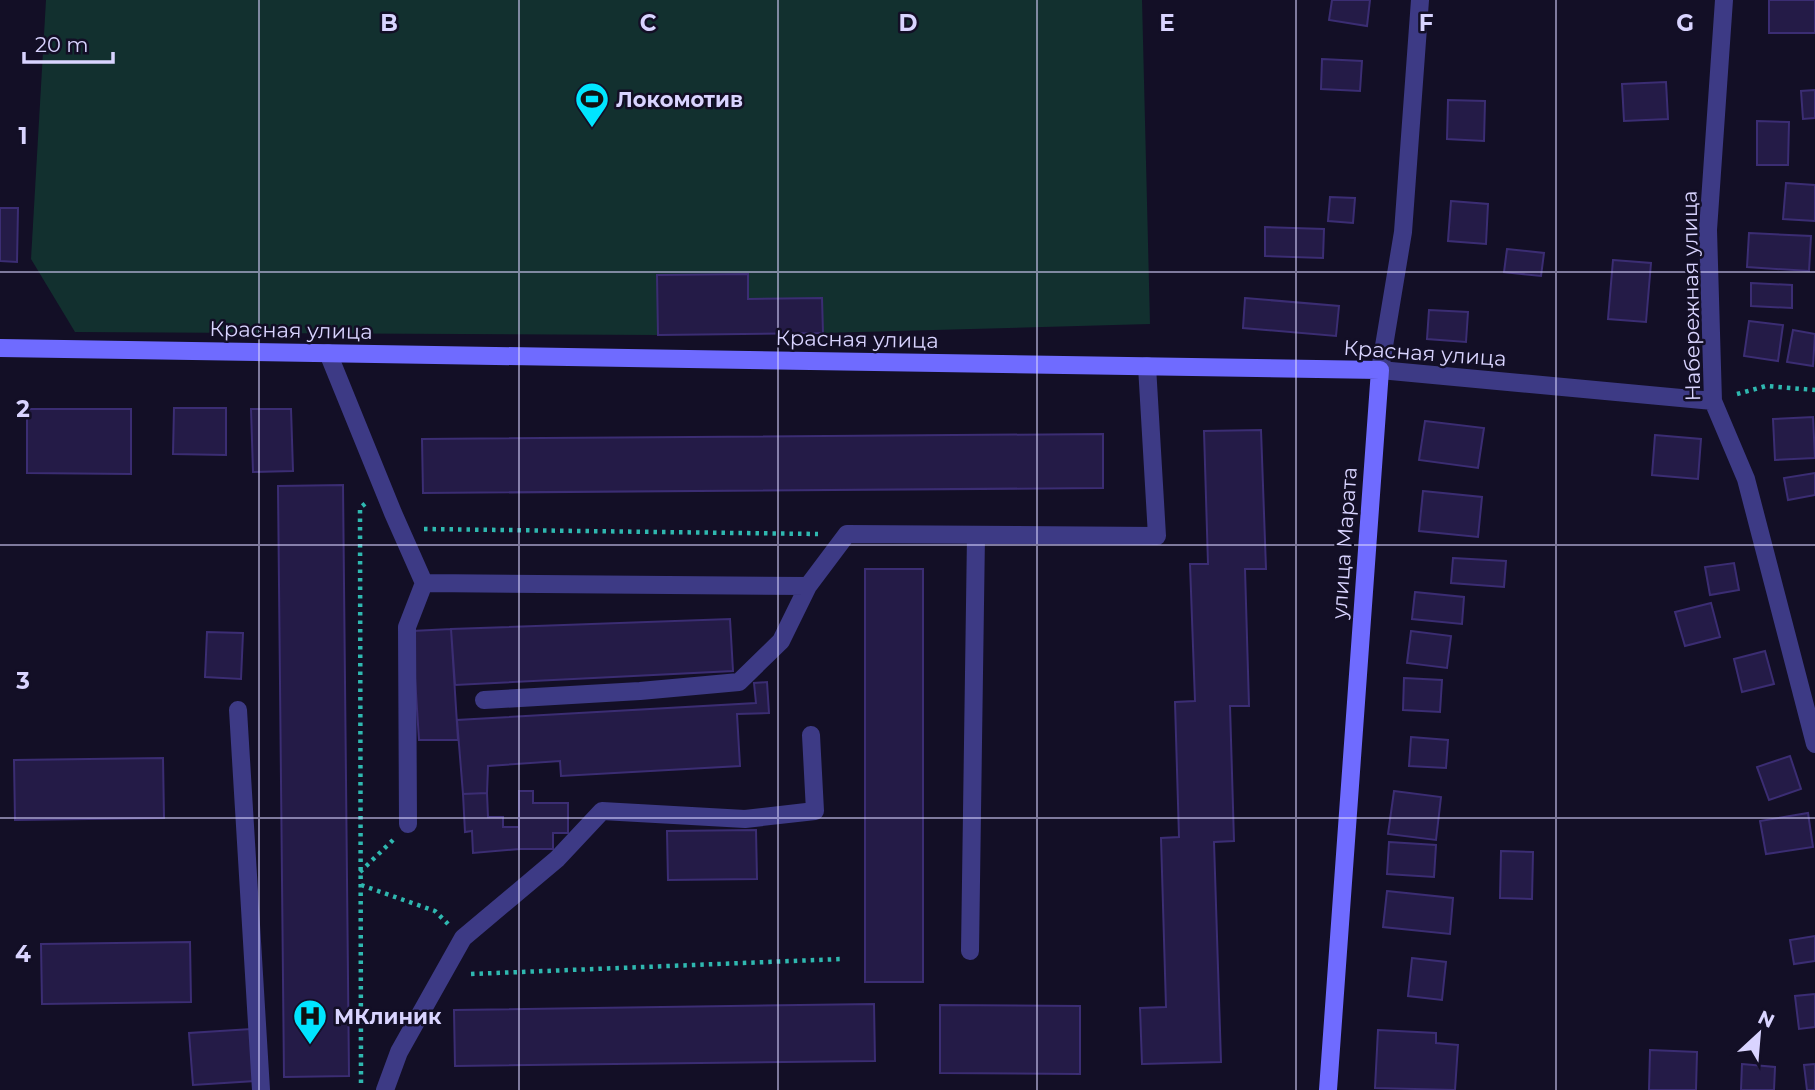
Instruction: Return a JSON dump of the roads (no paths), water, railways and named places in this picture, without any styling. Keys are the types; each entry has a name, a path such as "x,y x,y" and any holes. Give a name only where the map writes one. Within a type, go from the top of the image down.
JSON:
{"street":[{"name":"улица Марата","path":"1328,1090 1380,370 1403,232 1420,0"},
{"name":"Набережная улица","path":"1724,0 1708,230 1713,401 1746,480 1815,744"},
{"name":"Красная улица","path":"0,348 1380,370 1713,401"},
{"path":"328,353 424,583 407,627 408,824"},
{"path":"484,700 739,682 780,641 808,586 847,534 1157,536 1147,366"},
{"path":"970,951 976,535"},
{"path":"424,583 808,586"},
{"path":"238,710 261,1090"},
{"path":"385,1090 399,1052 463,938 558,859 602,811 745,819 815,811 811,735"}],"place":[{"name":"Локомотив","path":"592,129"},
{"name":"МКлиник","path":"310,1046"}]}
